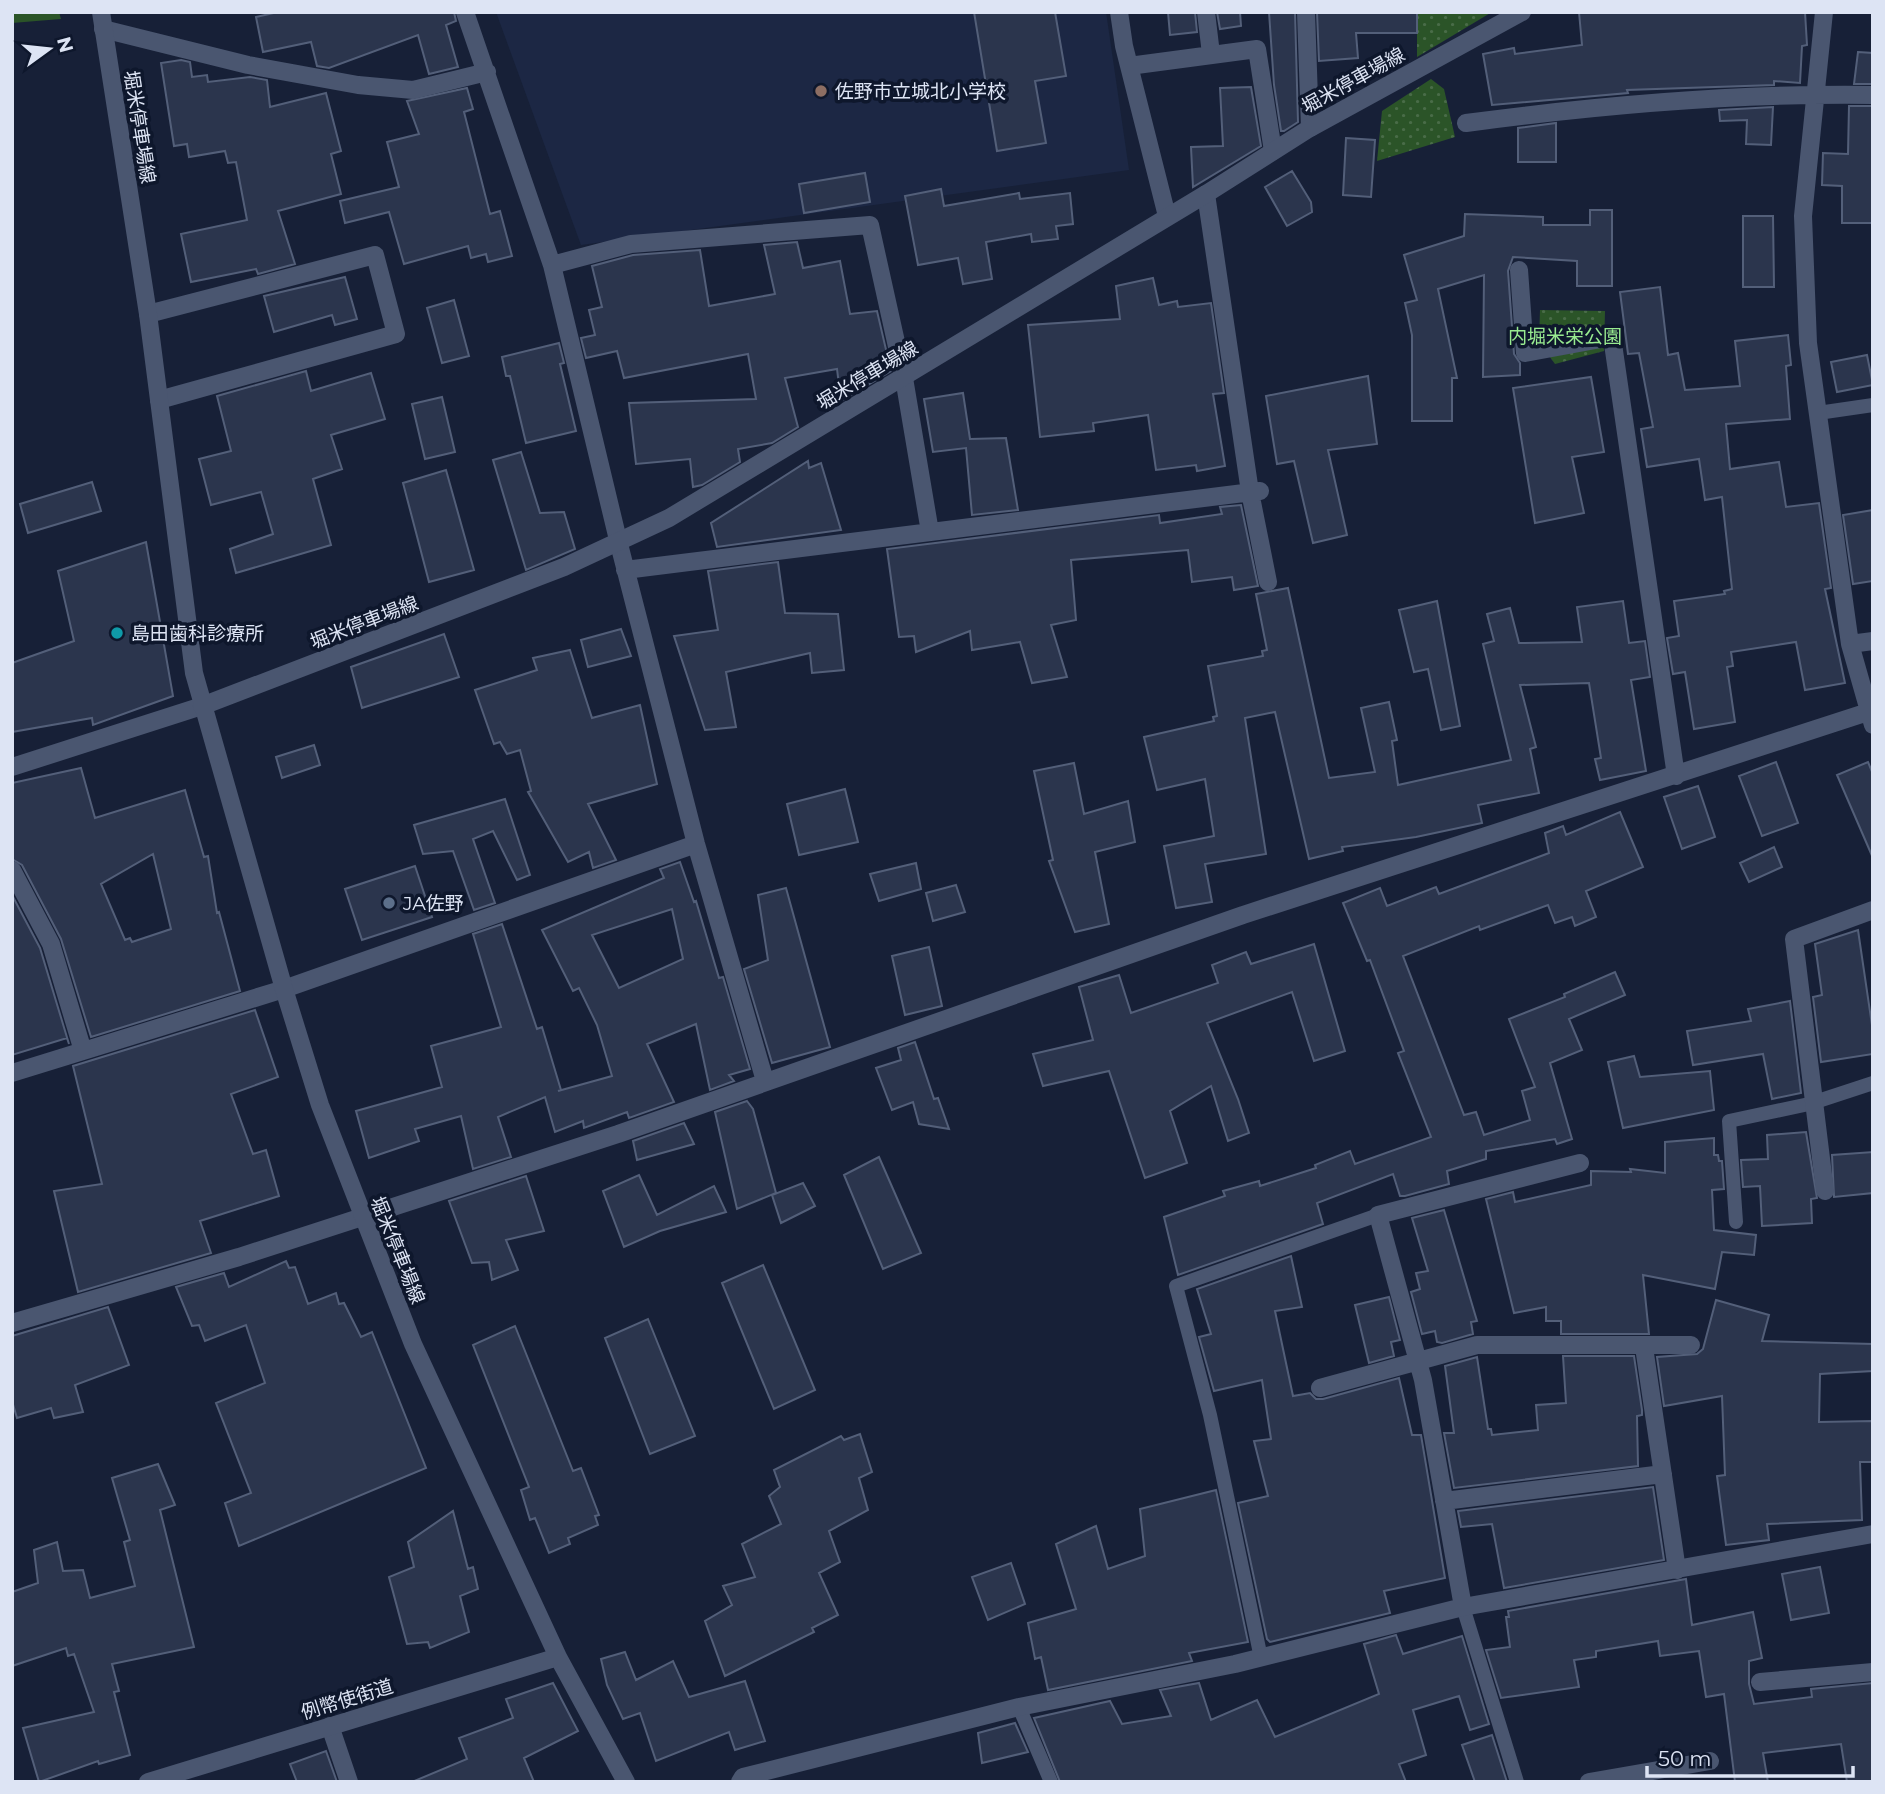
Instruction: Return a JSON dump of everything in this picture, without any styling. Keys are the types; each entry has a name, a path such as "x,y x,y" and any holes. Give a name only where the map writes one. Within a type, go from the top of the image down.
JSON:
{"street":[{"path":"465,12 552,265 625,570 696,844 765,1082"},
{"path":"1119,12 1129,66 1167,216"},
{"path":"1206,12 1210,54"},
{"path":"1306,12 1310,128"},
{"name":"堀米停車場線","path":"202,706 459,609 619,544 669,518 904,378 1310,128 1522,12"},
{"path":"12,1323 239,1257 618,1134 1242,915 1676,776 1870,719 1850,644 1808,343 1803,216 1814,94 1825,12"},
{"path":"102,20 248,65 358,85 413,90 487,72"},
{"name":"堀米停車場線","path":"102,20 148,314 188,636 202,706 284,989 320,1105 413,1345 558,1657 626,1782"},
{"path":"1129,66 1257,49 1273,152"},
{"path":"1466,123 1594,106 1814,94 1873,95"},
{"path":"1206,194 1268,582"},
{"path":"552,265 631,244 870,225 904,378 930,532"},
{"path":"148,314 375,255 396,334 159,400"},
{"path":"1520,270 1525,353 1612,337 1676,776"},
{"path":"625,570 1255,491"},
{"path":"1850,644 1873,641"},
{"path":"12,767 202,706"},
{"path":"12,1073 284,989 696,844"},
{"path":"12,870 51,944 83,1051"},
{"path":"1825,1191 1794,939 1873,910"},
{"path":"1463,1607 1417,1361 1378,1215 1580,1163"},
{"path":"1320,1388 1477,1345 1691,1345"},
{"path":"1644,1347 1677,1570"},
{"path":"1444,1502 1663,1474"},
{"path":"740,1782 743,1777 1019,1707 1261,1658 1463,1607 1873,1534"},
{"name":"例幣使街道","path":"148,1782 558,1657"},
{"path":"1760,1682 1873,1672"},
{"path":"330,1726 349,1782"},
{"path":"1589,1782 1710,1761"}],"lane":[{"path":"1818,413 1873,405"},
{"path":"1736,1222 1730,1121 1815,1102 1873,1083"},
{"path":"1261,1658 1210,1415 1176,1286 1378,1215"},
{"path":"1463,1607 1517,1782"},
{"path":"1019,1707 1051,1782"}],"shaded area":[{"name":"佐野市立城北小学校","path":"496,12 1106,12 1129,170 581,245"}],"green space":[{"path":"12,12 59,12 61,19 12,23"},
{"path":"1417,12 1492,12 1417,57"},
{"path":"1431,79 1444,89 1455,137 1377,161 1382,111"},
{"name":"内堀米栄公園","path":"1540,310 1605,311 1604,351 1555,364 1539,342"}],"building":[{"path":"278,12 454,12 456,21 446,25 458,67 429,74 418,35 329,68 317,66 311,42 263,52 256,17"},
{"path":"974,12 1055,12 1066,76 1035,81 1046,143 997,151"},
{"path":"1168,12 1195,12 1197,32 1170,35"},
{"path":"1217,12 1240,12 1241,26 1220,29"},
{"path":"1269,12 1295,12 1298,122 1284,131 1281,131 1274,85"},
{"path":"1317,12 1417,12 1417,33 1356,33 1358,58 1319,61"},
{"path":"1579,12 1805,12 1807,45 1802,46 1800,83 1774,81 1774,85 1627,90 1628,93 1492,105 1483,54 1514,48 1515,54 1582,45"},
{"path":"1858,52 1873,53 1873,84 1854,84"},
{"path":"181,60 190,62 192,77 207,75 208,82 250,77 267,80 270,107 326,93 341,151 331,154 341,194 278,211 295,264 258,274 256,269 191,282 181,234 247,220 236,162 228,163 225,151 189,157 187,144 174,146 161,63"},
{"path":"1251,87 1261,146 1193,187 1191,147 1223,146 1220,88"},
{"path":"467,88 473,109 464,112 490,214 500,211 512,256 488,262 486,254 471,258 468,246 404,264 389,212 345,223 340,201 399,187 387,142 419,134 407,101"},
{"path":"1849,106 1873,106 1873,223 1842,223 1842,186 1822,185 1823,153 1848,154"},
{"path":"1773,107 1771,145 1746,144 1747,120 1720,121 1719,110"},
{"path":"1556,123 1556,162 1518,162 1518,128"},
{"path":"1346,138 1375,140 1371,197 1343,195"},
{"path":"1292,171 1311,202 1312,212 1287,226 1265,187"},
{"path":"865,173 870,202 804,213 799,184"},
{"path":"941,189 944,206 1019,193 1020,199 1070,193 1073,224 1056,226 1058,239 1032,242 1031,234 986,242 992,279 963,284 958,258 918,265 905,196"},
{"path":"1590,210 1612,210 1612,286 1577,286 1577,261 1513,257 1508,271 1514,354 1520,363 1520,375 1483,377 1484,275 1438,289 1457,378 1452,378 1452,421 1412,421 1412,335 1405,303 1417,300 1404,255 1464,236 1465,214 1543,217 1543,225 1590,225"},
{"path":"1743,216 1773,216 1774,287 1743,287"},
{"path":"797,242 803,268 840,261 850,314 877,311 891,371 841,401 837,369 785,378 798,427 772,443 738,449 740,462 702,485 693,487 690,459 636,464 629,403 756,399 748,354 624,378 617,351 586,358 581,338 595,335 589,310 602,307 592,266 633,255 700,250 709,306 775,294 764,245"},
{"path":"345,277 357,319 335,325 332,315 274,332 264,296"},
{"path":"1153,278 1159,305 1177,301 1178,307 1211,303 1224,393 1213,394 1225,466 1197,471 1196,465 1156,470 1148,415 1093,423 1094,431 1040,437 1028,325 1120,319 1116,286"},
{"path":"1660,287 1668,355 1678,353 1685,390 1740,386 1735,341 1788,335 1791,365 1786,366 1790,419 1726,424 1730,469 1779,462 1786,507 1819,503 1831,588 1825,589 1845,683 1805,690 1796,642 1731,652 1733,666 1727,667 1735,722 1694,729 1685,672 1673,674 1667,638 1679,636 1674,601 1725,594 1724,591 1732,589 1722,497 1705,500 1699,459 1647,467 1641,429 1653,427 1639,353 1628,354 1620,292"},
{"path":"454,300 469,356 442,363 427,308"},
{"path":"559,343 564,363 560,364 576,431 526,443 510,376 506,376 502,357"},
{"path":"1867,355 1873,385 1837,392 1831,362"},
{"path":"306,371 311,391 371,373 385,419 331,435 342,469 313,479 331,545 236,573 230,549 273,534 261,492 211,505 199,459 231,451 217,396"},
{"path":"1368,376 1377,444 1328,450 1347,535 1313,543 1294,461 1277,464 1266,396"},
{"path":"1591,377 1604,452 1572,457 1584,513 1535,523 1513,388"},
{"path":"963,393 970,439 1006,438 1018,510 972,515 966,448 933,452 924,399"},
{"path":"442,397 455,452 425,459 412,404"},
{"path":"521,452 540,513 564,512 575,549 526,570 493,460"},
{"path":"808,461 809,468 821,463 841,530 717,547 711,523"},
{"path":"446,470 474,570 429,582 403,483"},
{"path":"92,482 101,511 28,533 20,504"},
{"path":"1241,505 1258,586 1234,590 1232,577 1192,582 1188,550 1071,560 1076,620 1051,625 1067,677 1032,683 1020,642 972,650 970,631 916,652 914,636 899,637 887,549 1159,515 1160,523 1222,514 1220,507"},
{"path":"1873,510 1873,581 1853,584 1843,515"},
{"name":"島田歯科診療所","path":"146,542 173,696 93,725 92,718 12,732 12,663 74,641 58,571"},
{"path":"778,562 785,613 838,614 844,670 812,673 810,653 726,672 736,727 705,730 674,636 718,630 708,571"},
{"path":"1288,588 1329,778 1375,772 1361,708 1389,702 1397,740 1392,741 1398,785 1511,760 1483,644 1494,641 1487,614 1510,608 1519,643 1582,642 1577,607 1623,601 1629,643 1645,641 1650,677 1631,680 1646,771 1600,780 1595,759 1601,758 1589,683 1520,685 1536,747 1530,749 1539,793 1478,805 1482,823 1416,837 1342,847 1343,851 1309,859 1275,712 1245,718 1266,854 1205,864 1212,902 1176,908 1164,846 1214,836 1205,779 1157,790 1144,737 1214,721 1213,717 1217,716 1208,666 1263,656 1262,651 1267,650 1256,594"},
{"path":"1437,601 1460,726 1441,730 1428,669 1414,672 1399,610"},
{"path":"621,629 631,656 588,667 581,640"},
{"path":"444,634 459,677 362,708 351,667"},
{"path":"570,650 592,718 640,705 657,784 588,804 616,860 593,868 589,852 568,862 528,792 531,791 520,750 507,754 500,742 494,744 475,690 537,670 533,658"},
{"path":"314,745 320,765 282,778 276,757"},
{"path":"1776,762 1798,823 1762,836 1739,776"},
{"path":"1868,762 1873,774 1873,858 1837,775"},
{"path":"1074,763 1084,814 1128,801 1135,842 1095,852 1109,924 1075,932 1049,861 1053,860 1034,771"},
{"path":"81,768 95,818 185,790 204,857 208,856 217,913 219,912 240,991 91,1037 61,939 22,865 12,859 12,783","holes":["153,854 171,929 132,942 130,938 125,940 101,884"]},
{"path":"1698,786 1715,837 1682,849 1664,797"},
{"path":"845,789 858,842 799,855 787,804"},
{"path":"505,799 530,875 517,880 493,831 473,839 495,903 474,910 453,851 423,854 414,825"},
{"path":"1620,812 1643,867 1586,891 1596,917 1575,926 1572,917 1555,923 1548,905 1480,930 1479,926 1403,956 1464,1115 1476,1112 1484,1135 1530,1120 1522,1091 1535,1087 1509,1019 1565,997 1564,994 1615,972 1625,995 1569,1019 1582,1050 1550,1063 1572,1139 1557,1144 1555,1139 1486,1151 1486,1159 1447,1171 1449,1184 1405,1196 1400,1196 1393,1174 1317,1203 1323,1224 1178,1275 1164,1217 1225,1196 1223,1191 1259,1181 1260,1186 1316,1168 1315,1165 1350,1151 1355,1164 1431,1137 1398,1053 1404,1051 1370,960 1367,961 1343,903 1380,888 1387,906 1436,887 1439,894 1549,853 1545,833 1563,826 1566,835"},
{"path":"1774,847 1782,867 1749,882 1740,863"},
{"path":"680,862 694,902 696,901 719,978 723,977 750,1069 729,1075 734,1081 710,1090 696,1024 647,1044 674,1102 629,1118 627,1112 584,1128 583,1121 555,1132 545,1097 498,1117 511,1157 473,1169 461,1116 415,1129 419,1141 369,1158 356,1111 442,1087 431,1046 501,1027 473,934 502,924 537,1029 542,1027 561,1090 558,1091 612,1076 597,1025 579,988 573,991 542,930 664,878 660,869","holes":["672,909 683,959 619,988 592,935"]},
{"path":"916,863 921,889 879,901 870,874"},
{"name":"JA佐野","path":"415,866 432,917 362,940 345,889"},
{"path":"956,885 965,912 933,921 926,893"},
{"path":"786,888 830,1047 772,1063 744,969 768,960 758,895"},
{"path":"12,895 40,948 69,1044 67,1038 12,1055"},
{"path":"1858,930 1873,1032 1873,1054 1821,1062 1813,997 1822,995 1815,944"},
{"path":"1314,944 1345,1051 1314,1061 1292,992 1207,1023 1249,1133 1228,1141 1211,1086 1170,1111 1187,1163 1145,1178 1109,1071 1043,1086 1033,1054 1093,1040 1079,987 1119,975 1131,1013 1218,983 1212,965 1246,952 1251,964"},
{"path":"929,947 942,1006 905,1015 892,956"},
{"path":"1790,1001 1801,1093 1772,1099 1763,1054 1693,1065 1687,1031 1751,1021 1748,1009"},
{"path":"255,1010 278,1077 231,1094 253,1154 266,1150 279,1196 200,1221 211,1253 78,1292 54,1191 102,1184 73,1066"},
{"path":"915,1042 934,1099 938,1098 949,1129 919,1124 913,1102 892,1110 876,1068 901,1060 898,1048"},
{"path":"1634,1056 1640,1077 1710,1071 1714,1110 1623,1128 1608,1062"},
{"path":"747,1101 753,1109 776,1193 737,1209 715,1112"},
{"path":"684,1123 694,1144 637,1160 633,1141"},
{"path":"1806,1132 1817,1198 1811,1199 1812,1223 1762,1226 1760,1186 1743,1187 1741,1160 1768,1159 1767,1135"},
{"path":"1714,1138 1714,1155 1718,1155 1719,1161 1722,1161 1724,1189 1712,1190 1714,1230 1756,1235 1754,1255 1722,1252 1715,1289 1643,1275 1649,1334 1561,1334 1561,1321 1546,1321 1546,1307 1514,1313 1486,1199 1513,1192 1515,1202 1591,1185 1591,1171 1631,1172 1630,1169 1665,1173 1665,1142"},
{"path":"1873,1152 1873,1193 1834,1197 1832,1155"},
{"path":"879,1157 921,1253 883,1269 844,1175"},
{"path":"639,1175 657,1215 714,1186 726,1212 660,1231 624,1247 603,1191"},
{"path":"526,1176 544,1231 506,1240 518,1270 492,1280 489,1262 472,1263 449,1201"},
{"path":"803,1183 815,1206 781,1223 772,1195"},
{"path":"1444,1210 1477,1321 1471,1322 1473,1334 1442,1343 1437,1342 1435,1331 1422,1334 1411,1292 1420,1289 1416,1273 1428,1271 1412,1218"},
{"path":"1291,1256 1302,1307 1275,1311 1293,1396 1310,1393 1316,1399 1323,1399 1399,1378 1412,1435 1421,1435 1445,1578 1384,1591 1390,1613 1270,1642 1267,1639 1238,1503 1268,1496 1254,1441 1271,1439 1262,1380 1214,1391 1199,1337 1211,1334 1197,1289"},
{"path":"286,1261 289,1268 295,1267 308,1304 336,1293 339,1304 344,1303 361,1337 372,1332 426,1468 239,1546 225,1503 251,1493 216,1403 265,1383 246,1325 205,1341 199,1325 192,1326 176,1287 224,1273 229,1287"},
{"path":"763,1265 815,1390 774,1409 722,1283"},
{"path":"1389,1297 1400,1340 1391,1342 1394,1356 1369,1363 1355,1305"},
{"path":"1716,1300 1769,1315 1762,1341 1873,1344 1873,1371 1820,1374 1819,1422 1873,1421 1873,1462 1860,1462 1862,1520 1767,1524 1769,1540 1726,1545 1717,1476 1725,1475 1722,1396 1664,1406 1657,1357 1697,1354 1703,1349"},
{"path":"108,1307 129,1365 75,1385 83,1412 54,1418 51,1408 17,1418 12,1401 12,1336"},
{"path":"648,1319 695,1436 650,1454 605,1338"},
{"path":"515,1326 573,1471 581,1468 599,1515 595,1516 598,1525 568,1538 570,1544 549,1553 535,1518 530,1520 521,1490 529,1487 473,1345"},
{"path":"1563,1356 1634,1356 1642,1410 1642,1415 1637,1416 1638,1466 1454,1488 1444,1433 1454,1433 1445,1366 1477,1357 1488,1429 1491,1429 1492,1435 1538,1430 1536,1405 1566,1403"},
{"path":"860,1434 872,1472 859,1478 868,1510 829,1531 840,1562 819,1573 838,1615 812,1628 814,1632 725,1676 705,1621 732,1605 723,1586 755,1577 742,1544 781,1524 769,1496 780,1487 774,1470 841,1436 844,1440"},
{"path":"158,1464 175,1505 160,1510 194,1647 112,1664 119,1691 114,1692 130,1755 99,1764 98,1761 39,1782 23,1728 94,1712 74,1654 68,1656 66,1648 12,1666 12,1592 38,1583 34,1550 57,1542 63,1571 83,1570 90,1598 135,1586 124,1542 130,1540 112,1478"},
{"path":"1653,1487 1664,1560 1504,1588 1492,1524 1461,1527 1458,1511"},
{"path":"1216,1490 1248,1642 1189,1653 1192,1661 1048,1690 1041,1657 1035,1659 1028,1623 1076,1609 1056,1544 1096,1526 1108,1569 1145,1556 1140,1509"},
{"path":"453,1511 468,1569 473,1567 478,1589 460,1596 469,1632 430,1648 428,1642 407,1644 389,1577 414,1567 408,1542"},
{"path":"1011,1563 1025,1604 988,1620 972,1577"},
{"path":"1820,1567 1829,1613 1791,1620 1782,1574"},
{"path":"1686,1579 1692,1625 1753,1612 1762,1658 1749,1661 1749,1684 1754,1704 1812,1697 1811,1689 1873,1683 1873,1782 1847,1782 1841,1744 1763,1753 1768,1782 1735,1782 1724,1694 1706,1697 1699,1651 1660,1656 1658,1641 1596,1651 1596,1657 1574,1660 1579,1687 1501,1698 1486,1650 1510,1647 1506,1617 1509,1617 1508,1611"},
{"path":"1396,1635 1403,1654 1462,1636 1489,1724 1470,1730 1459,1696 1413,1710 1426,1755 1399,1764 1406,1782 1060,1782 1034,1718 1110,1701 1122,1724 1171,1716 1160,1690 1199,1683 1211,1720 1257,1700 1275,1737 1379,1694 1364,1644"},
{"path":"625,1652 636,1680 673,1661 689,1697 745,1681 765,1741 735,1750 729,1732 656,1761 640,1713 623,1719 607,1685 601,1659"},
{"path":"553,1683 578,1731 524,1758 534,1782 412,1782 467,1759 459,1738 513,1718 506,1699"},
{"path":"1015,1723 1028,1752 982,1763 978,1733"},
{"path":"1492,1735 1507,1782 1475,1782 1462,1745"},
{"path":"326,1751 337,1782 297,1782 290,1764"}],"place":[{"name":"佐野市立城北小学校","path":"821,91"},
{"name":"島田歯科診療所","path":"117,633"},
{"name":"JA佐野","path":"389,903"}]}
